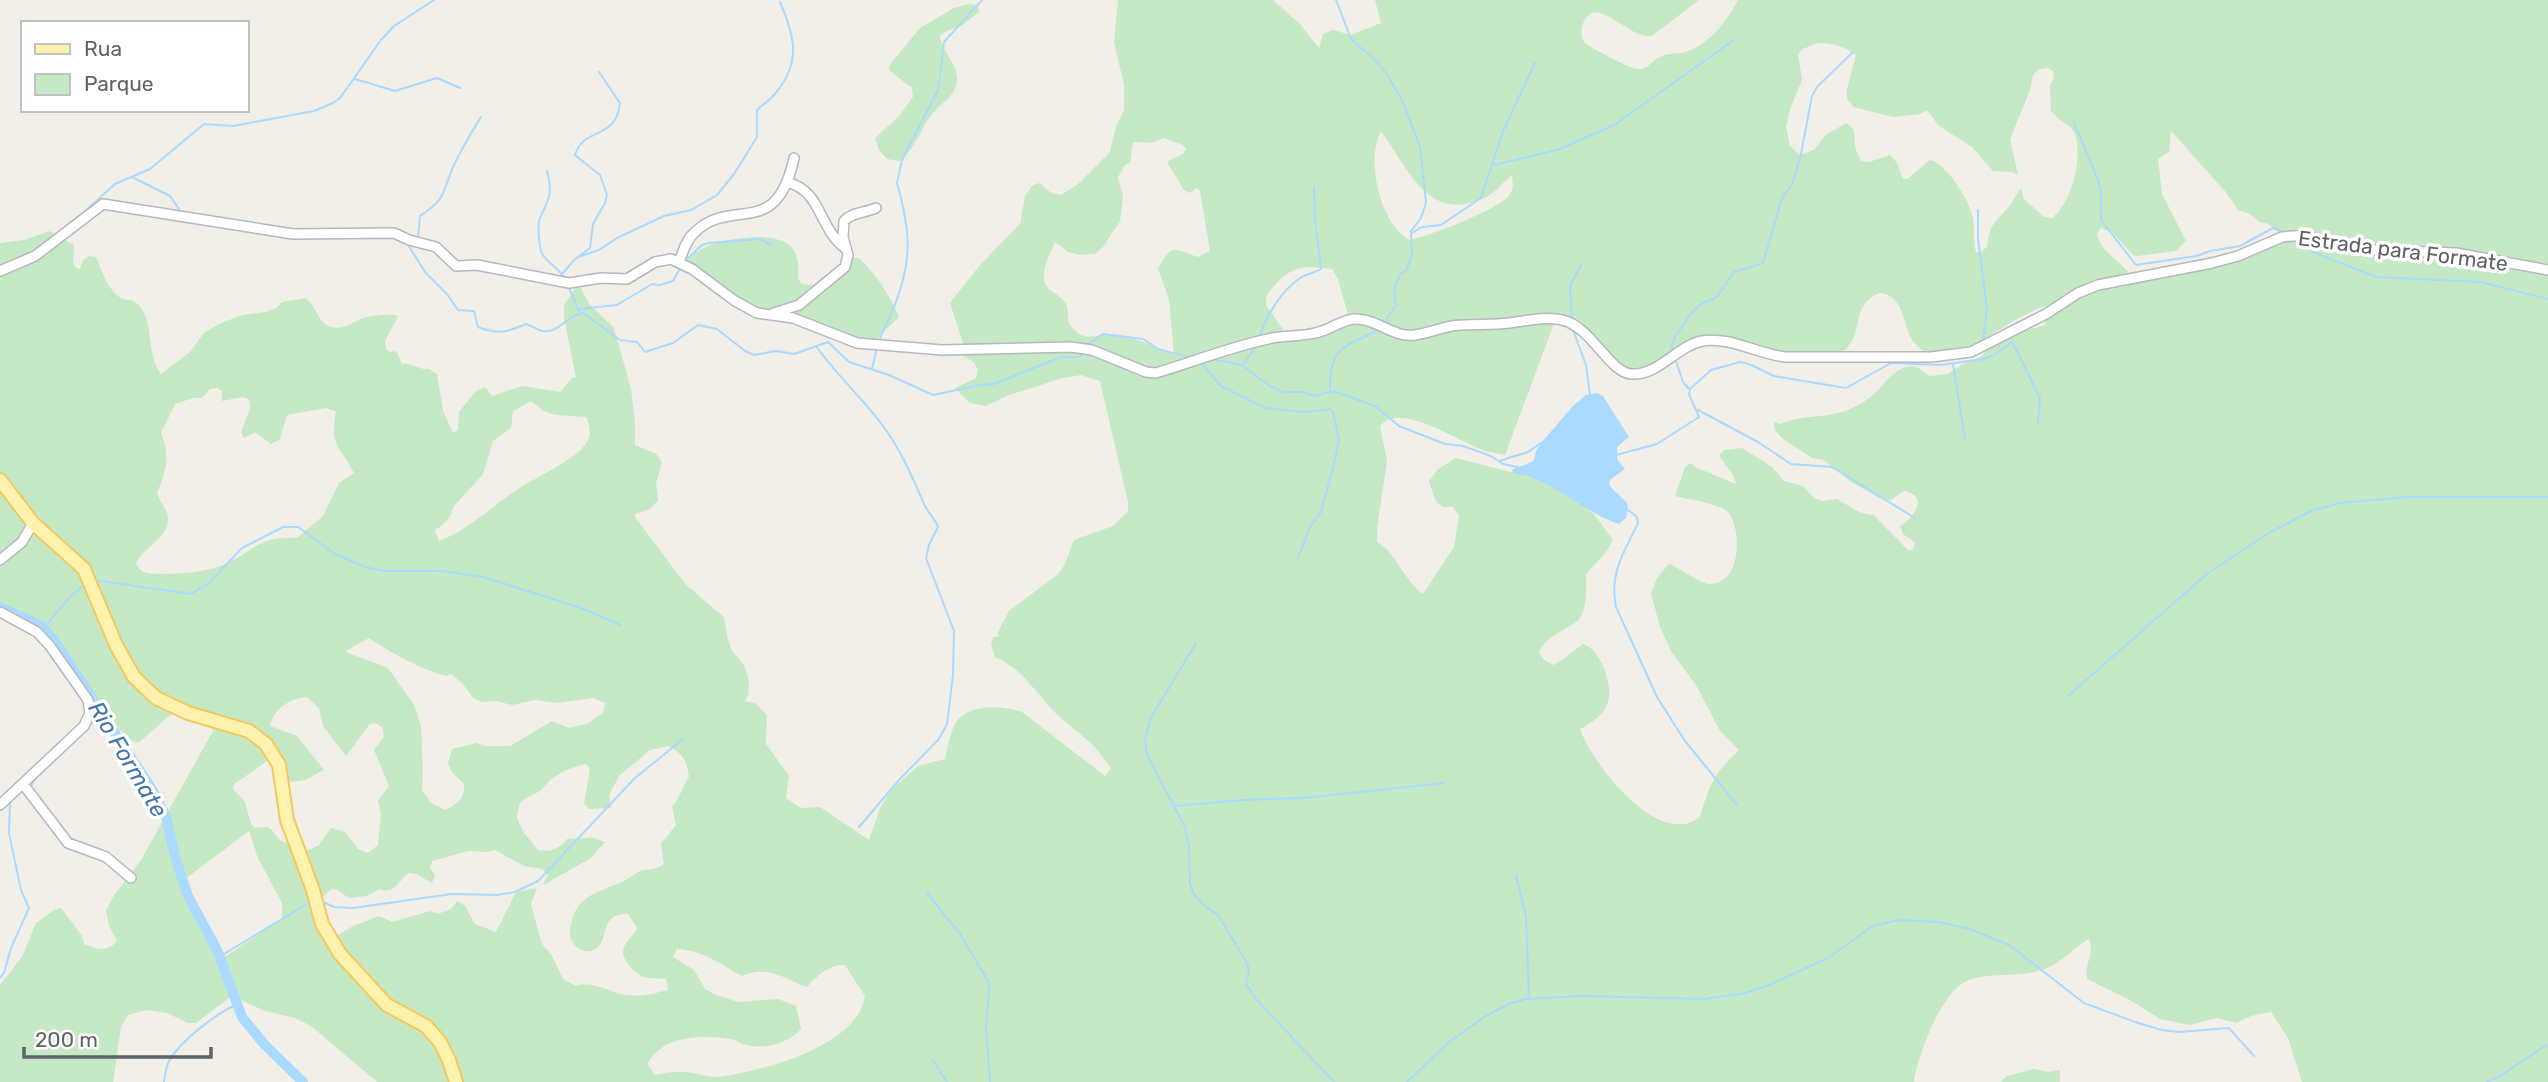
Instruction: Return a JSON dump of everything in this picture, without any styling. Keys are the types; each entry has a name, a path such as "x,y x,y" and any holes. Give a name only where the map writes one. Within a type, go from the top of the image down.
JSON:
{"main road":[{"path":"0,481 33,523 84,569 116,645 134,677 156,698 188,713 249,731 266,744 279,765 287,820 313,890 321,924 340,954 387,1005 426,1026 440,1042 456,1082"}],"street":[{"path":"0,271 35,256 103,204 293,234 394,233 436,247 456,266 477,265 569,283 601,278 627,279 655,262 671,259 679,262 689,239 699,228 716,220 768,207 778,199 787,182 794,158"},
{"path":"787,182 810,193 824,223 847,249"},
{"path":"765,316 792,308 812,296 846,265 844,221 852,214 865,213 876,208"},
{"name":"Estrada para Formate","path":"679,262 736,301 765,316 793,318 846,340 869,345 942,350 1071,347 1092,350 1146,372 1156,373 1264,340 1319,332 1355,319 1413,335 1461,324 1500,325 1558,319 1576,326 1627,374 1653,369 1684,347 1705,340 1728,343 1770,355 1801,358 1956,355 1988,344 2046,314 2078,293 2098,285 2212,263 2238,256 2282,237 2292,236 2306,236 2372,250 2456,253 2548,270"},
{"path":"0,560 22,542 33,523"},
{"path":"0,612 30,627 44,639 90,706 88,720 84,726 0,805"},
{"path":"23,784 68,842 106,857 131,878"}],"green space":[{"path":"1118,0 1273,0 1300,24 1319,48 1323,34 1333,30 1351,35 1381,23 1375,0 1699,0 1652,36 1636,33 1603,14 1596,12 1587,16 1581,32 1585,43 1610,58 1641,69 1663,56 1686,52 1703,43 1723,24 1738,0 2548,0 2548,1082 2302,1082 2288,1038 2271,1012 2251,1016 2236,1023 2217,1018 2189,1025 2160,1019 2130,1000 2087,979 2091,950 2089,939 2046,969 1977,978 1959,986 1933,1024 1920,1056 1914,1082 377,1082 311,1026 295,1018 265,1011 232,996 196,1023 188,1023 167,1013 146,1010 128,1015 121,1027 113,1082 0,1082 0,985 22,957 36,923 61,908 82,936 84,944 105,949 117,941 109,926 106,910 141,860 213,731 212,724 175,713 138,743 133,741 105,718 93,718 94,711 33,629 0,613 0,243 24,240 49,231 74,245 73,261 76,268 80,269 83,260 89,256 96,257 113,291 132,300 145,314 153,355 161,374 190,352 204,333 219,324 242,315 266,312 282,302 306,298 323,322 335,328 369,317 398,316 385,341 386,349 390,352 396,351 402,364 429,369 437,374 443,411 453,433 458,430 459,412 475,392 485,387 492,396 522,386 560,392 573,377 576,378 564,305 576,287 580,287 590,305 614,328 631,389 635,445 656,454 662,462 656,483 658,500 650,509 635,514 635,517 686,585 724,617 732,651 744,665 749,681 745,701 755,703 767,715 766,744 789,776 786,798 801,808 820,807 869,840 881,806 891,790 918,766 945,759 954,726 966,713 975,710 995,707 1022,712 1105,776 1111,769 1095,747 1054,711 1015,669 995,657 991,645 993,637 1000,636 997,634 1009,611 1057,575 1064,566 1074,540 1113,526 1128,511 1100,381 1081,375 1063,378 1009,395 986,406 970,403 955,388 976,378 978,370 974,362 958,353 964,346 950,303 980,265 1020,224 1025,196 1033,185 1040,183 1051,193 1061,195 1077,185 1110,152 1116,126 1124,110 1124,84 1114,43","holes":["1817,43 1842,47 1856,55 1847,89 1847,99 1854,107 1893,117 1920,114 1927,110 1939,126 1972,147 1993,171 2018,175 2010,139 2030,90 2033,75 2039,69 2048,68 2053,71 2054,78 2050,85 2051,112 2072,129 2077,144 2077,167 2070,191 2052,218 2044,217 2024,199 2021,188 1993,225 1987,247 1980,253 1976,252 1971,211 1957,184 1937,163 1930,160 1907,179 1903,179 1897,163 1890,155 1869,162 1861,161 1854,132 1846,123 1826,135 1814,150 1800,155 1790,146 1786,127 1802,80 1798,54 1803,49","1381,131 1421,187 1433,197 1447,203 1463,204 1482,199 1512,175 1513,186 1509,196 1490,209 1409,240 1390,220 1383,206 1375,174 1376,143","2171,131 2225,191 2238,210 2250,214 2283,234 2208,267 2182,275 2133,279 2103,247 2097,234 2101,228 2113,233 2137,256 2176,251 2186,241 2162,194 2158,159 2169,152","1164,138 1183,145 1186,149 1183,154 1167,162 1184,190 1190,193 1197,188 1200,191 1210,251 1198,257 1178,250 1170,251 1158,269 1169,299 1174,355 1120,335 1081,335 1069,323 1064,301 1049,289 1044,281 1045,267 1055,242 1068,252 1080,255 1095,254 1103,247 1120,221 1123,196 1118,177 1125,165 1130,163 1133,142 1152,143","1306,267 1332,269 1338,279 1348,315 1308,332 1284,331 1266,305 1266,296 1288,273","1879,293 1893,298 1901,310 1911,338 1928,353 1967,348 2024,315 2046,306 2054,306 2045,320 2045,325 2021,332 1994,345 1979,358 1948,374 1929,376 1916,367 1903,368 1870,397 1845,411 1781,424 1774,422 1775,430 1782,438 1812,458 1824,460 1850,481 1879,498 1891,500 1904,491 1916,497 1918,502 1914,513 1900,526 1903,534 1915,542 1913,549 1909,551 1873,515 1861,513 1837,499 1822,501 1814,498 1803,486 1784,481 1772,467 1742,448 1724,450 1719,456 1733,475 1736,484 1691,463 1685,467 1675,496 1711,504 1728,512 1736,532 1736,556 1727,576 1719,582 1708,584 1669,564 1657,578 1651,593 1660,627 1671,651 1696,685 1720,731 1739,750 1714,780 1700,817 1684,824 1666,822 1647,813 1612,781 1580,729 1593,722 1608,702 1607,677 1595,653 1583,644 1553,665 1544,660 1539,652 1550,639 1580,618 1585,603 1586,574 1613,540 1593,513 1581,503 1538,479 1456,458 1438,469 1429,481 1436,502 1443,507 1453,507 1459,516 1454,547 1423,594 1377,542 1387,461 1380,426 1389,420 1414,420 1481,449 1505,455 1553,326 1561,322 1587,336 1628,375 1637,380 1699,344 1713,341 1757,352 1776,360 1836,355 1852,342 1859,316 1869,299","217,388 222,391 222,401 243,397 249,399 250,409 241,432 244,438 255,432 271,444 280,439 287,415 326,408 336,411 335,439 354,473 339,483 323,516 297,538 264,542 214,568 171,574 144,572 136,564 162,535 168,521 166,510 157,493 166,464 166,449 161,433 175,404 202,398 210,389","531,401 555,415 586,417 590,433 584,446 567,461 515,491 460,531 439,541 435,531 437,527 449,518 454,506 483,474 493,441 511,428 513,411","369,638 416,665 446,676 451,674 473,698 482,702 496,701 512,705 535,700 557,703 593,698 605,703 603,713 587,724 569,728 552,721 510,746 486,746 477,743 452,749 448,763 452,772 464,784 464,789 460,800 445,810 431,803 422,790 421,726 414,705 388,668 346,651","307,697 319,708 323,726 346,756 370,724 375,723 383,728 384,737 374,750 389,786 378,801 381,814 378,845 368,853 358,849 345,832 331,828 319,845 305,852 280,840 267,827 255,828 251,824 245,802 233,789 234,784 269,760 291,782 305,780 324,770 297,736 270,726 275,714 294,700","668,746 681,755 687,766 689,777 672,806 676,825 661,844 664,864 640,871 586,898 575,911 570,931 575,946 590,951 601,943 612,918 628,914 637,928 624,948 625,959 630,967 641,975 666,979 668,990 633,996 593,985 576,986 563,979 540,938 531,904 537,888 516,892 496,932 475,924 465,906 457,901 451,909 438,914 430,911 392,922 379,916 338,935 334,934 321,909 321,899 331,889 349,898 366,896 380,889 393,889 408,873 416,874 432,883 435,875 430,868 432,861 468,851 495,850 524,866 542,869 548,875 543,885 591,858 605,842 594,838 567,839 554,849 538,850 524,833 517,818 519,805 557,775 586,764 590,769 584,804 589,809 611,808 609,795 619,776 650,750","249,831 258,858 282,903 282,919 223,958 185,879","677,949 703,955 742,976 767,972 807,987 829,969 845,965 865,996 858,1014 845,1029 827,1042 782,1062 719,1077 684,1072 655,1075 647,1064 654,1054 673,1042 708,1037 731,1039 754,1046 769,1046 790,1038 801,1029 796,1006 778,999 738,1002 716,995 705,989 694,970 673,957"]},
{"path":"969,4 978,5 979,12 961,26 940,36 957,76 953,92 929,118 905,156 899,161 887,159 879,150 875,138 899,116 913,97 912,88 890,71 889,66 920,28 954,8"},
{"path":"757,237 777,239 795,251 798,279 802,284 813,285 850,258 859,258 882,285 899,317 876,339 866,344 850,345 831,338 804,322 767,318 685,262 710,245"},
{"path":"2034,1069 2048,1072 2060,1070 2060,1082 2001,1082 2007,1076"}],"water":[{"path":"1597,393 1603,396 1629,437 1617,447 1617,459 1625,469 1609,483 1628,505 1626,518 1619,524 1540,481 1513,473 1512,470 1534,460 1542,442 1572,407 1586,395"}],"waterway":[{"path":"72,223 115,184 150,169 204,124 233,126 314,111 333,103 340,98 394,26 434,0"},
{"path":"879,342 899,294 907,262 905,217 897,183 902,160 938,90 944,42 982,0"},
{"path":"1336,0 1351,39 1379,64 1402,100 1420,147 1426,203 1421,218 1411,231 1412,255 1406,271 1401,273 1394,287 1396,305 1384,323"},
{"path":"581,256 599,250 617,238 664,216 691,210 717,195 734,174 757,137 757,110 783,83 792,61 792,38 780,2"},
{"path":"1494,165 1560,149 1614,125 1734,40"},
{"path":"1673,353 1671,348 1676,335 1693,311 1717,297 1734,272 1763,263 1784,194 1792,185 1812,96 1817,87 1853,52"},
{"path":"1412,233 1422,227 1441,225 1481,198 1504,129 1535,63"},
{"path":"563,273 590,248 593,224 607,195 600,175 575,155 585,140 606,129 617,115 620,103 599,72"},
{"path":"355,79 395,91 437,78 460,88"},
{"path":"418,238 420,216 442,195 456,161 481,117"},
{"path":"2074,122 2098,180 2101,220 2136,265 2197,256 2240,246 2273,228 2285,233"},
{"path":"547,171 550,191 538,229 541,251 565,280"},
{"path":"132,177 170,196 181,212"},
{"path":"1259,338 1270,313 1287,290 1300,278 1321,269 1314,187"},
{"path":"1978,210 1978,239 1987,310 1983,340"},
{"path":"685,261 702,245 708,243 760,239 772,245"},
{"path":"2295,240 2313,252 2376,277 2481,282 2548,299"},
{"path":"407,243 425,272 447,294 458,310 474,311 478,327 497,332 526,324 542,331 553,330 583,313 620,340 637,342 645,352 673,343 698,325 717,329 754,355 776,351 794,354 828,342 849,362 889,375 933,395 994,384 1061,357 1080,357 1083,353"},
{"path":"1572,321 1570,286 1581,265"},
{"path":"578,309 617,305 652,284 660,285 673,281 680,268"},
{"path":"569,288 579,312"},
{"path":"1330,389 1336,356 1348,345 1378,330"},
{"path":"1573,330 1586,365 1590,395"},
{"path":"1087,345 1103,334 1143,339 1158,349 1188,357"},
{"path":"1690,389 1711,370 1740,362 1774,376 1846,388 1891,363 1941,365 1983,359 1995,355 2012,341 2040,398 2038,423"},
{"path":"816,346 887,431 937,524 926,558 954,631 953,675 947,724 939,739 859,827"},
{"path":"1243,365 1256,346"},
{"path":"872,369 877,347"},
{"path":"1616,455 1657,444 1699,417 1675,358"},
{"path":"1211,359 1242,365 1268,385 1283,392 1302,392 1315,396 1333,391 1375,406 1399,426 1518,467"},
{"path":"1201,363 1221,386 1265,408 1304,412 1330,409 1333,412 1339,440 1333,468 1321,512 1310,527 1298,558"},
{"path":"1953,364 1965,439"},
{"path":"1698,410 1758,442 1791,464 1832,467 1915,518"},
{"path":"1499,461 1528,452 1544,441"},
{"path":"2069,695 2208,573 2269,533 2311,511 2340,503 2407,497 2548,497"},
{"path":"1628,510 1637,517 1638,523 1616,573 1616,607 1657,697 1685,741 1737,805"},
{"path":"94,580 191,594 209,583 242,548 283,527 298,527 335,554 365,567 384,571 442,571 483,577 581,608 620,625"},
{"path":"43,629 86,583"},
{"name":"Rio Formate","path":"0,607 40,625 54,640 153,791 166,817 188,896 217,950 242,1017 264,1044 303,1082"},
{"path":"1196,643 1150,719 1145,740 1147,755 1185,827 1193,893 1203,905 1218,915 1247,963 1249,970 1246,984 1256,999 1334,1082"},
{"path":"89,726 101,714"},
{"path":"323,902 334,907 353,908 452,894 497,895 515,892 538,881 635,778 682,740"},
{"path":"31,786 37,776"},
{"path":"1175,806 1303,798 1444,783"},
{"path":"0,978 29,908 21,890 9,833 10,802"},
{"path":"1516,875 1526,917 1529,998"},
{"path":"927,893 960,934 988,981 986,1026 990,1082"},
{"path":"219,957 310,902"},
{"path":"1407,1082 1449,1042 1486,1016 1511,1003 1526,999 1581,996 1705,999 1746,993 1828,958 1873,926 1899,920 1939,922 1970,929 2009,945 2084,1003 2138,1023 2179,1032 2229,1028 2254,1056"},
{"path":"164,1082 169,1061 190,1036 237,1004"},
{"path":"2487,1082 2548,1044"},
{"path":"933,1060 947,1082"}]}
